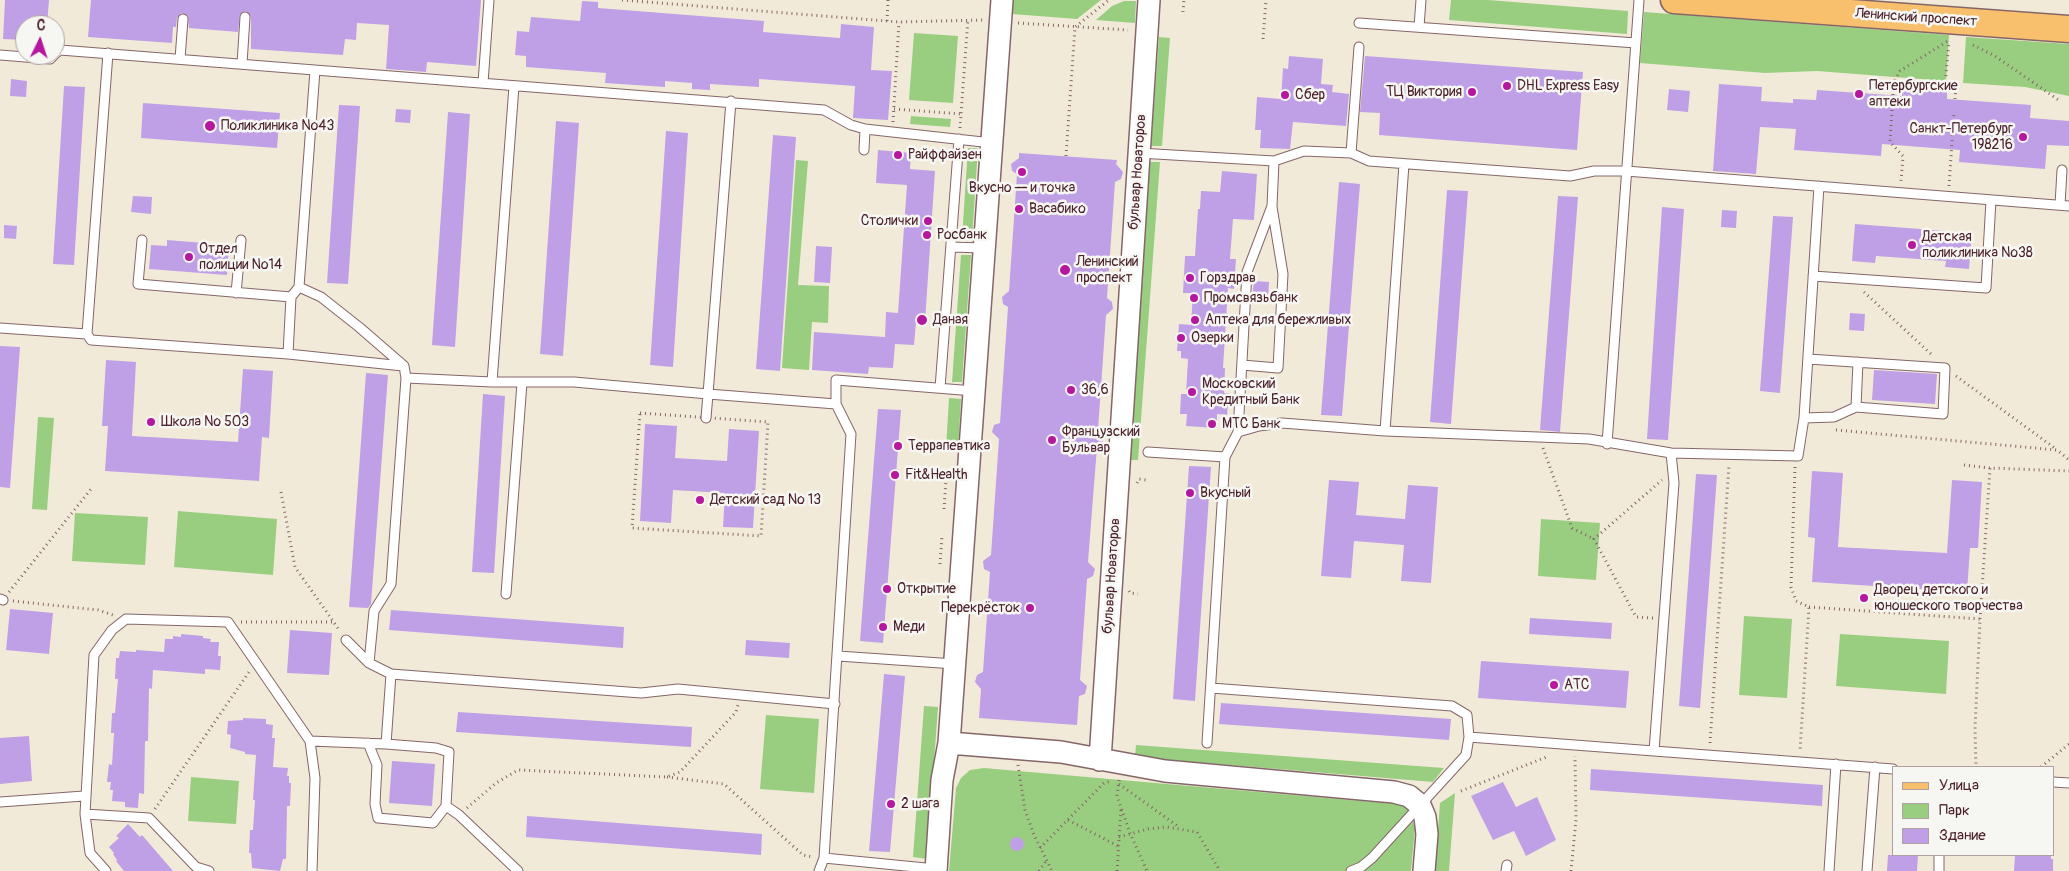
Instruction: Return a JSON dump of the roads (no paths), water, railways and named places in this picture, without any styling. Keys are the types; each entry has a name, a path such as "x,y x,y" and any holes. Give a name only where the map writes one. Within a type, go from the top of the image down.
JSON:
{"main road":[{"name":"Ленинский проспект","path":"1674,0 2069,29"}],"street":[{"path":"936,870 942,780 949,744 1002,0"},
{"name":"бульвар Новаторов","path":"1100,760 1149,0"},
{"path":"949,744 1061,752 1165,771 1394,792 1409,796 1420,805 1425,817 1428,834 1424,871"}],"lane":[{"path":"483,83 489,0"},
{"path":"1419,27 1421,0"},
{"path":"1607,444 1639,0"},
{"path":"242,64 245,18"},
{"path":"180,59 183,19"},
{"path":"1359,23 1636,43"},
{"path":"1351,153 1359,47"},
{"path":"65,50 514,86 731,101 824,110 851,125 865,129 992,143"},
{"path":"108,53 87,334 91,340 288,354 404,366"},
{"path":"0,55 15,56"},
{"path":"288,354 291,298 299,287 315,70"},
{"path":"492,382 514,86"},
{"path":"706,418 731,101"},
{"path":"864,150 865,129"},
{"path":"940,388 959,139"},
{"path":"1139,153 1274,161 1304,151 1351,153 1369,161 1404,164 1570,176 1594,171 1626,171 2065,206 2062,170"},
{"path":"1242,365 1278,368 1283,274 1272,206 1274,161"},
{"path":"1384,431 1404,164"},
{"path":"1238,432 1259,426 1282,424 1384,431 1588,439 1607,444 1671,453 1798,456 1804,418 1819,186"},
{"path":"1813,276 1986,288 1991,200"},
{"path":"1207,744 1226,457 1238,432 1247,272 1272,206"},
{"path":"142,240 138,284 291,298"},
{"path":"236,293 241,240"},
{"path":"951,247 984,248"},
{"path":"299,287 321,297 404,366 406,378 391,584 374,611 369,664"},
{"path":"0,328 87,334"},
{"path":"1804,418 1834,417 1856,408 1943,414 1945,368 1808,359"},
{"path":"1856,408 1858,362"},
{"path":"406,378 522,383 574,382 836,404"},
{"path":"819,871 824,858 851,434 836,404 836,380 974,391"},
{"path":"506,594 522,383"},
{"path":"1148,452 1226,457"},
{"path":"1654,751 1674,470 1671,453"},
{"path":"106,871 90,853 84,796 94,655 112,630 126,619 228,622 310,741 315,778 312,871"},
{"path":"346,640 369,664 391,674 641,693 678,689 835,704"},
{"path":"838,656 955,664"},
{"path":"386,744 391,674"},
{"path":"1211,688 1452,706 1467,714 1469,737 1466,755 1372,858 1361,867 1351,871"},
{"path":"1469,737 1892,769"},
{"path":"310,741 368,743 386,744 436,748 449,752 446,806 433,824 378,818 374,804 377,764 368,743"},
{"path":"1829,871 1836,764"},
{"path":"1867,871 1875,767"},
{"path":"2054,782 2069,783"},
{"path":"0,802 84,796"},
{"path":"446,806 459,815 518,871"},
{"path":"85,814 149,818 196,867 209,871"},
{"path":"1939,856 1939,871"},
{"path":"824,858 936,870"}],"place":[{"name":"DHL Express Easy","path":"1507,86"},
{"name":"ТЦ Виктория","path":"1472,92"},
{"name":"Петербургские аптеки","path":"1859,94"},
{"name":"Сбер","path":"1285,95"},
{"name":"Поликлиника №43","path":"210,126"},
{"name":"Санкт-Петербург 198216","path":"2023,137"},
{"name":"Райффайзен","path":"898,155"},
{"name":"Вкусно — и точка","path":"1022,172"},
{"name":"Васабико","path":"1019,209"},
{"name":"Столички","path":"928,221"},
{"name":"Росбанк","path":"927,235"},
{"name":"Детская поликлиника №38","path":"1912,245"},
{"name":"Отдел полиции №14","path":"189,257"},
{"name":"Ленинский проспект","path":"1065,270"},
{"name":"Горздрав","path":"1190,278"},
{"name":"Промсвязьбанк","path":"1194,298"},
{"name":"Даная","path":"922,320"},
{"name":"Аптека для бережливых","path":"1195,320"},
{"name":"Озерки","path":"1181,338"},
{"name":"36,6","path":"1071,390"},
{"name":"Московский Кредитный Банк","path":"1192,392"},
{"name":"Школа № 503","path":"151,422"},
{"name":"МТС Банк","path":"1212,424"},
{"name":"Французский Бульвар","path":"1052,440"},
{"name":"Террапевтика","path":"898,446"},
{"name":"Fit&Health","path":"895,475"},
{"name":"Вкусный","path":"1190,493"},
{"name":"Детский сад № 13","path":"700,500"},
{"name":"Открытие","path":"887,589"},
{"name":"Дворец детского и юношеского творчества","path":"1864,598"},
{"name":"Перекрёсток","path":"1030,608"},
{"name":"Меди","path":"883,627"},
{"name":"АТС","path":"1554,685"},
{"name":"2 шага","path":"891,804"}]}
